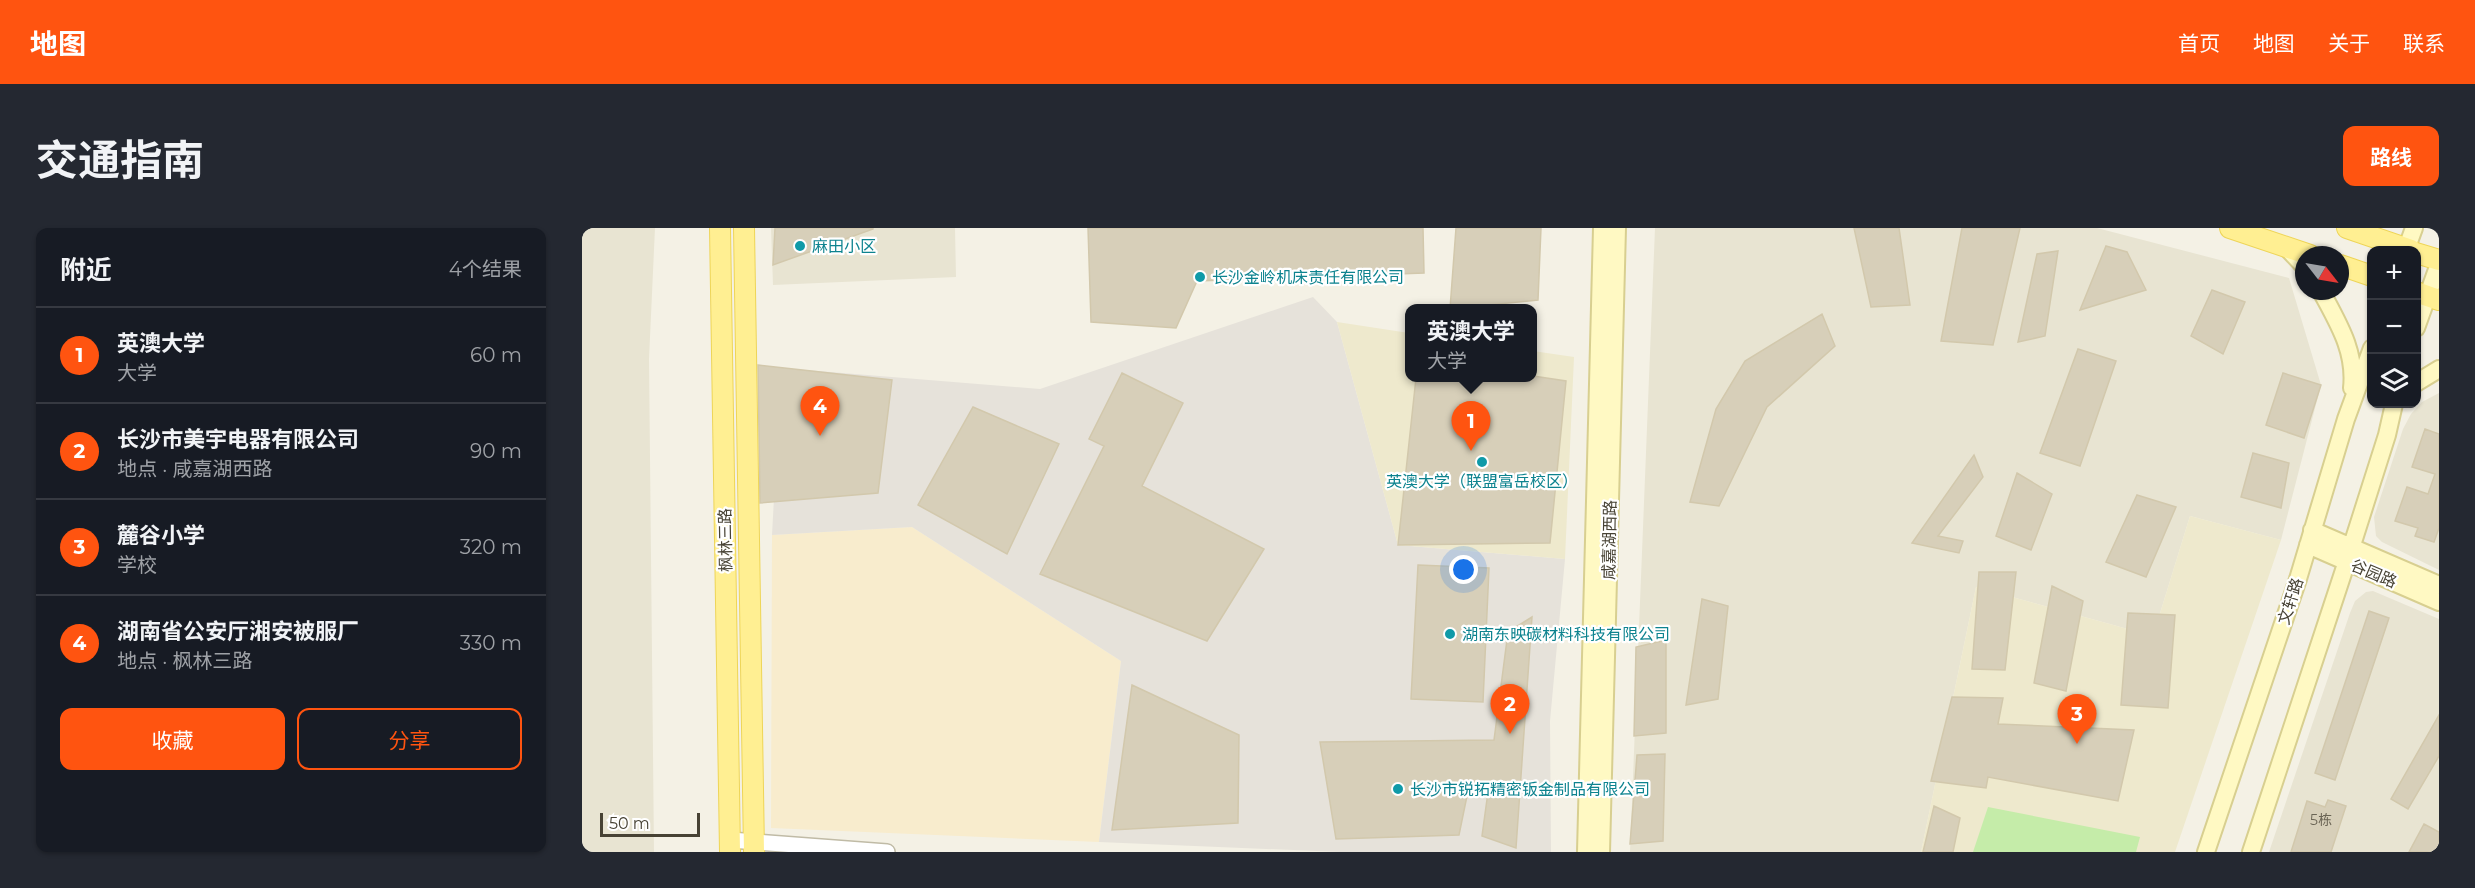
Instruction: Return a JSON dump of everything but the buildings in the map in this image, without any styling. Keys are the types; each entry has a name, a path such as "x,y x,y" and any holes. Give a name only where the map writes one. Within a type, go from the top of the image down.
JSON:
{"main road":[{"name":"枫林三路","path":"720,228 730,847"},
{"name":"枫林三路","path":"744,228 758,849"},
{"name":"咸嘉湖西路","path":"1586,852 1602,228"},
{"name":"咸嘉湖西路","path":"1601,852 1617,228"},
{"path":"2230,228 2295,250"},
{"path":"2347,228 2396,246"},
{"path":"2411,246 2414,228"},
{"path":"2286,247 2295,256"},
{"path":"2421,255 2439,262 2421,315"},
{"path":"2349,268 2367,274"},
{"path":"2326,300 2351,353 2354,372 2346,419"},
{"name":"文轩路","path":"2206,852 2310,538 2346,419 2370,354"},
{"path":"2421,380 2439,369"},
{"path":"2251,852 2350,554 2393,408"},
{"path":"2387,435 2398,408"},
{"name":"谷园路","path":"2310,538 2439,585"},
{"name":"谷园路","path":"2350,554 2439,602"}],"street":[{"path":"730,847 887,852"}],"shaded area":[{"path":"582,228 655,228 649,359 654,852 582,852"},
{"path":"771,228 955,228 956,277 773,285"},
{"path":"1655,228 2097,228 2289,278 2321,385 2281,540 2190,516 2153,636 1976,587 1921,852 1630,852"},
{"path":"1313,297 1337,322 1398,545 1565,559 1550,721 1551,852 1340,852 1099,842 1121,661 912,527 772,535 781,368 1040,389"},
{"name":"英澳大学（联盟富岳校区）","path":"1337,322 1405,332 1405,382 1537,382 1537,352 1574,357 1565,559 1398,545"},
{"path":"2439,393 2439,570 2382,542 2376,536 2374,517 2403,429 2411,414 2416,408 2421,408 2422,402"},
{"path":"2190,516 2281,540 2175,852 1921,852 1976,587 2153,636"},
{"path":"912,527 1121,661 1099,842 771,828 772,535"},
{"path":"2373,591 2439,619 2439,852 2269,852 2350,613 2355,601 2366,592"}],"green space":[{"path":"1988,807 2140,837 2136,852 1973,852"}],"place":[{"name":"麻田小区","path":"800,246"},
{"name":"长沙金岭机床责任有限公司","path":"1200,277"},
{"name":"湖南省公安厅湘安被服厂","path":"820,436"},
{"name":"英澳大学","path":"1471,451"},
{"name":"英澳大学（联盟富岳校区）","path":"1482,462"},
{"name":"湖南东映碳材料科技有限公司","path":"1450,634"},
{"name":"长沙市美宇电器有限公司","path":"1510,734"},
{"name":"麓谷小学","path":"2077,744"},
{"name":"长沙市锐拓精密钣金制品有限公司","path":"1398,789"}]}
